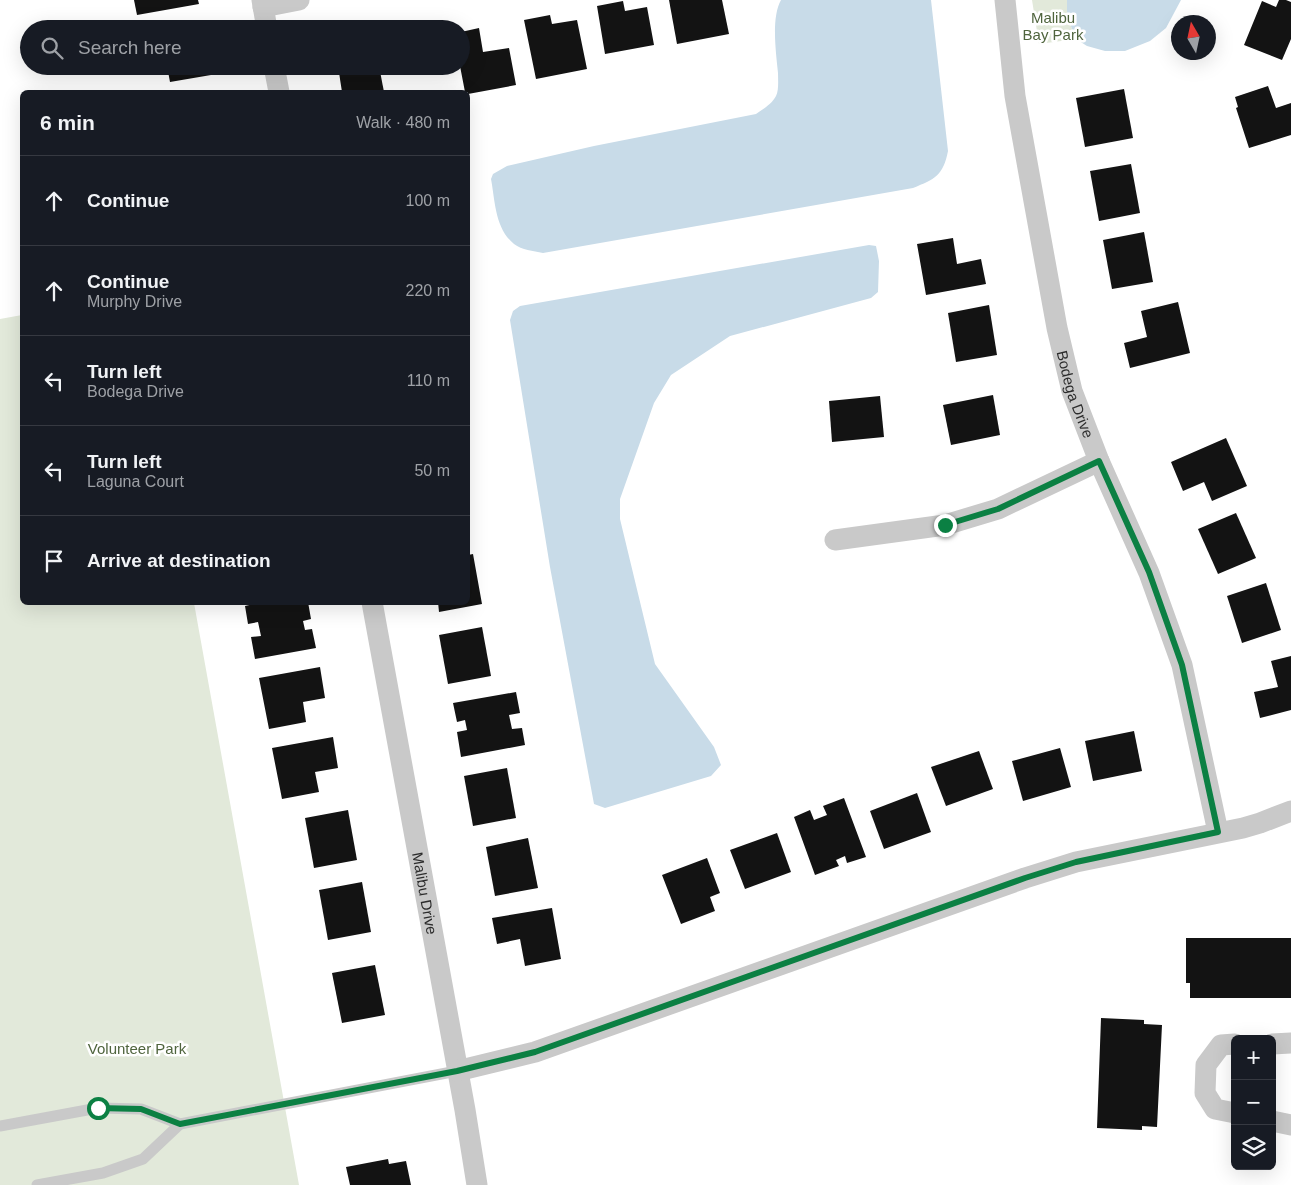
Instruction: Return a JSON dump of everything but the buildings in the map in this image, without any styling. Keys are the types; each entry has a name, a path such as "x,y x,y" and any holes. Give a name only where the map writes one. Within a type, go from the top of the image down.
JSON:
{"street":[{"path":"265,20 262,3 299,0"},
{"name":"Bodega Drive","path":"1005,0 1015,96 1057,328 1072,391 1099,461 1149,572 1182,665 1218,832"},
{"path":"276,75 279,90"},
{"path":"835,540 945,525 998,509 1099,461"},
{"name":"Malibu Drive","path":"373,605 477,1185"},
{"path":"457,1071 535,1052 1042,872 1076,862 1243,828 1291,811"},
{"path":"1276,1044 1291,1043"},
{"path":"1231,1044 1221,1045 1206,1065 1205,1093 1215,1109 1231,1112"},
{"path":"1276,1122 1291,1124"}],"lane":[{"path":"0,1126 98,1108 141,1109 180,1124 457,1071"},
{"path":"37,1185 103,1173 143,1159 180,1124"}],"green space":[{"name":"Malibu Bay Park","path":"1032,0 1067,0 1067,16 1076,39 1039,44"},
{"name":"Volunteer Park","path":"20,315 20,605 194,605 299,1185 0,1185 0,319"}],"water":[{"path":"781,0 931,0 948,151 944,166 937,176 913,188 543,253 520,248 508,238 499,222 491,179 493,174 507,166 594,146 756,114 770,104 776,96 778,88 775,25"},
{"path":"1067,0 1181,0 1173,15 1171,15 1166,28 1150,41 1125,51 1105,51 1087,46 1076,39 1067,16"},
{"path":"869,245 876,246 879,261 878,292 871,298 730,336 671,375 654,403 620,499 620,519 655,664 714,747 721,765 711,776 605,808 594,804 550,567 510,320 513,311 520,306"}],"route":[{"path":"98,1108 141,1109 180,1124 457,1071 535,1052 1025,878 1076,862 1218,832 1182,665 1149,572 1099,461 998,509 945,525"}]}
